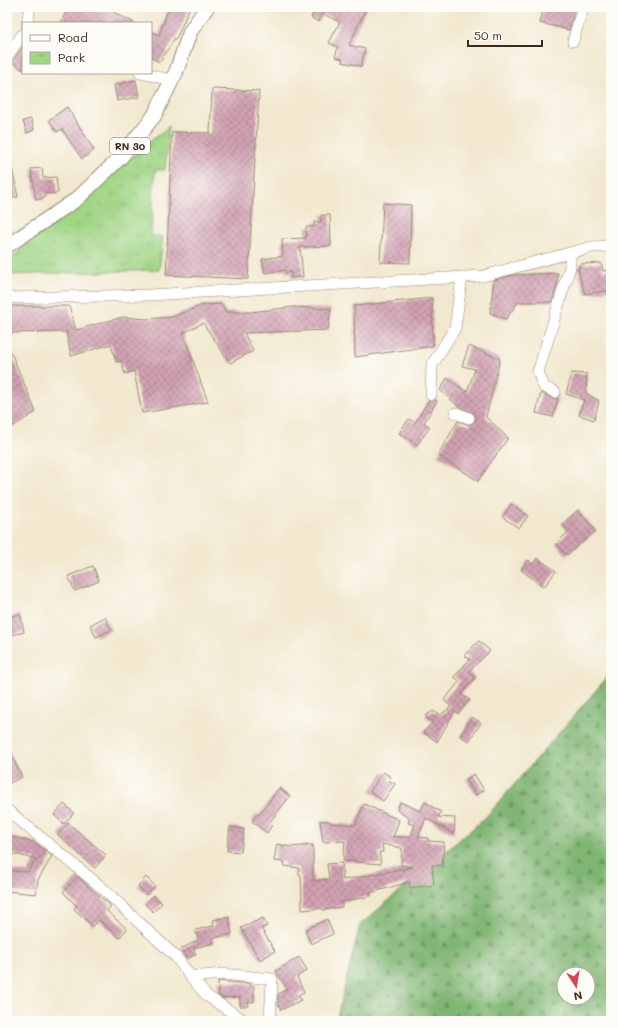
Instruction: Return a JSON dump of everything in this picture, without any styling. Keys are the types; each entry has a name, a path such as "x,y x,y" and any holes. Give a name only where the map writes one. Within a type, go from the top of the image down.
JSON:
{"main road":[{"name":"RN 30","path":"7,246 77,198 120,158 154,116 172,80 190,32 207,7"}],"street":[{"path":"27,22 30,7"},
{"path":"574,41 583,7"},
{"path":"7,56 22,35"},
{"path":"145,74 172,80"},
{"path":"7,298 149,295 462,278 483,276 592,247 611,246"},
{"path":"555,392 544,387 538,372 570,267 570,253"},
{"path":"431,396 432,365 455,328 462,278"},
{"path":"456,413 469,418"},
{"path":"7,810 100,886 176,957 207,996 245,1021"},
{"path":"191,977 222,974 272,979 270,1021"}],"green space":[{"path":"169,126 165,170 155,170 151,236 163,237 159,270 7,275 7,262"},
{"path":"611,673 611,1021 336,1021 360,925 486,817"}],"building":[{"path":"68,7 108,7 107,9 133,22 61,22"},
{"path":"169,7 190,7 176,39 175,38 160,62 152,58 152,32 159,35"},
{"path":"308,7 367,7 349,45 365,49 361,66 342,62 343,59 335,57 338,47 329,43 340,22 323,14 319,22 311,18 315,10"},
{"path":"544,7 552,9 552,7 575,7 569,30 540,23"},
{"path":"22,47 22,69 12,62"},
{"path":"136,80 139,97 117,101 114,85"},
{"path":"212,89 259,91 248,279 166,275 172,132 210,133"},
{"path":"67,107 94,150 82,159 62,129 57,132 49,120"},
{"path":"31,119 34,130 27,133 23,121"},
{"path":"7,163 11,163 18,197 7,198"},
{"path":"42,168 43,178 56,177 58,193 44,194 45,198 36,200 31,169"},
{"path":"383,203 411,205 410,263 380,262"},
{"path":"321,215 330,215 331,246 300,247 303,277 291,278 291,272 286,273 285,270 265,273 262,259 283,256 282,239 306,238 306,227 314,227 314,222 321,222"},
{"path":"601,263 603,271 611,270 611,290 585,294 578,270 580,264"},
{"path":"558,273 557,285 552,302 518,302 506,319 490,313 494,280 514,275"},
{"path":"432,298 433,346 355,357 354,306"},
{"path":"221,304 226,312 251,312 293,307 331,309 328,330 244,333 253,351 230,363 203,323 183,333 208,402 142,413 134,371 125,374 121,361 116,362 111,344 71,356 66,332 7,333 7,306 69,306 76,330 123,317 147,319 172,317 203,305"},
{"path":"7,343 36,412 7,430"},
{"path":"469,346 500,359 486,417 508,438 478,481 438,455 458,421 470,425 476,420 474,413 459,407 440,390 447,378 467,392 475,369 462,366"},
{"path":"572,373 587,374 586,393 599,401 594,420 579,415 584,400 566,394"},
{"path":"541,393 552,398 558,398 553,417 536,413"},
{"path":"428,401 437,401 424,423 430,427 417,445 399,433 409,419 415,423"},
{"path":"511,504 528,516 519,528 502,517"},
{"path":"578,510 596,531 567,555 556,544 568,532 562,524"},
{"path":"537,558 556,571 544,587 521,570 528,560 533,564"},
{"path":"93,566 99,581 75,591 68,576"},
{"path":"20,614 24,632 7,636 7,618"},
{"path":"105,617 111,630 96,637 90,625"},
{"path":"479,641 490,651 469,671 475,678 461,694 470,700 458,714 455,711 437,742 423,732 433,722 425,716 433,711 440,715 451,707 444,700 460,681 454,677 470,659 464,655"},
{"path":"472,717 481,723 469,741 460,736"},
{"path":"7,746 22,777 7,784"},
{"path":"383,772 391,777 388,780 395,784 383,801 370,791"},
{"path":"474,774 484,790 476,795 466,779"},
{"path":"279,788 290,796 269,823 272,825 267,833 252,821 257,814 259,815"},
{"path":"400,802 420,811 425,802 441,812 438,817 455,818 454,834 426,818 418,837 428,838 428,841 444,842 442,866 432,865 434,885 410,888 409,882 370,893 371,896 342,902 342,907 323,910 322,908 302,910 301,875 299,875 299,868 284,866 285,862 274,861 277,844 291,847 313,845 313,881 329,879 327,864 342,863 343,880 413,867 401,865 402,848 382,844 383,852 379,852 381,864 343,861 345,841 323,842 320,821 355,825 364,804 399,820 393,837 410,837 415,825 408,823 410,819 397,810"},
{"path":"64,804 74,813 64,824 54,815"},
{"path":"68,823 106,855 95,868 58,835"},
{"path":"230,827 244,829 241,852 227,851"},
{"path":"12,837 34,842 52,856 38,880 36,894 7,891 7,871 28,872 36,859 9,853"},
{"path":"78,877 111,906 107,911 127,929 119,938 99,920 93,926 74,909 77,906 63,892"},
{"path":"146,877 155,886 147,895 138,886"},
{"path":"154,895 162,903 153,912 145,904"},
{"path":"229,917 232,934 212,938 214,943 193,948 196,954 187,959 181,949 198,940 195,930 214,926 213,920"},
{"path":"263,918 267,926 261,928 275,951 260,960 241,928"},
{"path":"327,919 333,934 311,944 305,930"},
{"path":"299,957 307,970 297,977 304,992 298,995 301,1000 281,1010 278,1004 278,994 287,989 276,971"},
{"path":"218,981 250,984 250,986 254,986 254,1002 248,1002 248,1006 240,1006 240,997 222,998 219,996"}]}
